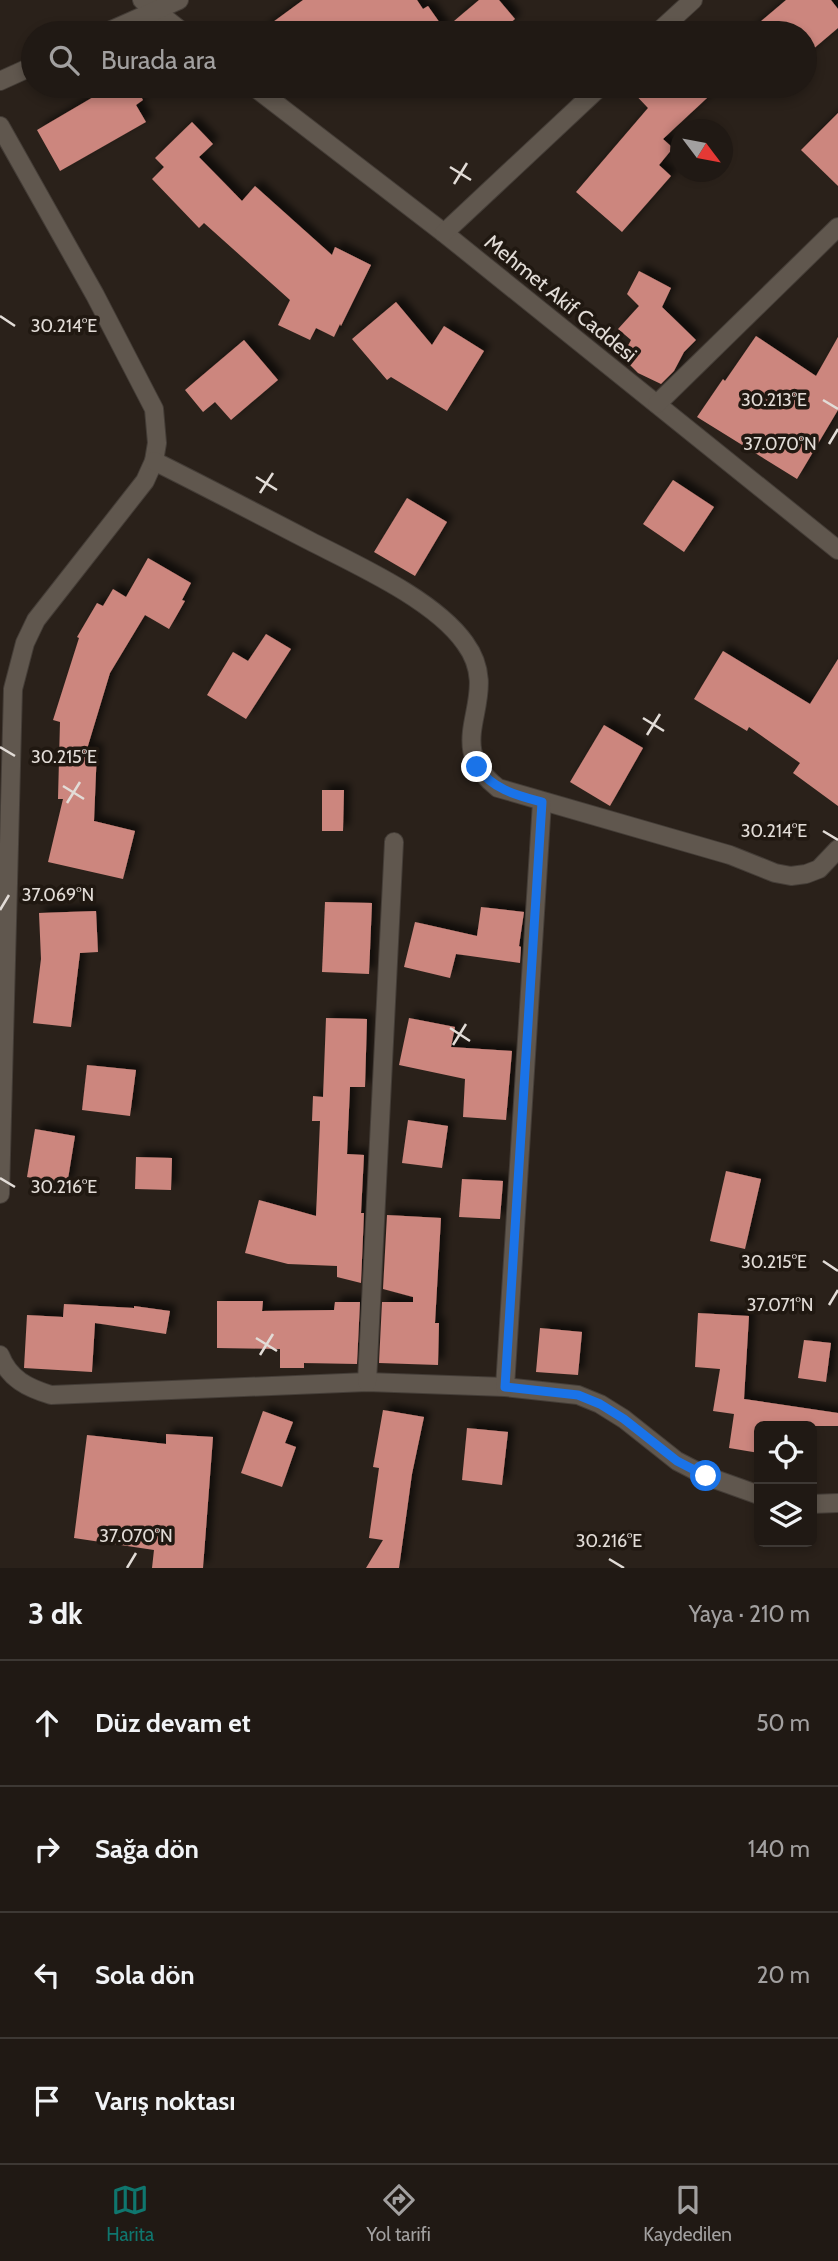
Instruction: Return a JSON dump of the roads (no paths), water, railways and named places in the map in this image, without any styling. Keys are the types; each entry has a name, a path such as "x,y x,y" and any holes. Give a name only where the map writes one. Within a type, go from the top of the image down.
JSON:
{"street":[{"path":"123,21 148,5 179,0"},
{"path":"670,21 693,0"},
{"path":"148,5 169,21"},
{"path":"0,80 21,71"},
{"name":"Mehmet Akif Caddesi","path":"269,98 444,233 838,550"},
{"path":"444,233 588,98"},
{"path":"0,125 95,295 154,409 157,443 154,461 145,481 36,620 18,664 13,690 0,1194"},
{"path":"657,404 838,227"},
{"path":"154,461 371,572 414,599 451,627 474,657 479,674 481,690 470,738 477,767 498,788 730,855 775,873 791,876 819,869 838,849"},
{"path":"505,1387 542,802"},
{"path":"367,1382 394,842"},
{"path":"0,1355 14,1378 30,1389 51,1395 367,1382 505,1387 578,1395 600,1404 624,1419 677,1461 706,1476 754,1493"},
{"path":"817,1504 838,1503"}]}
